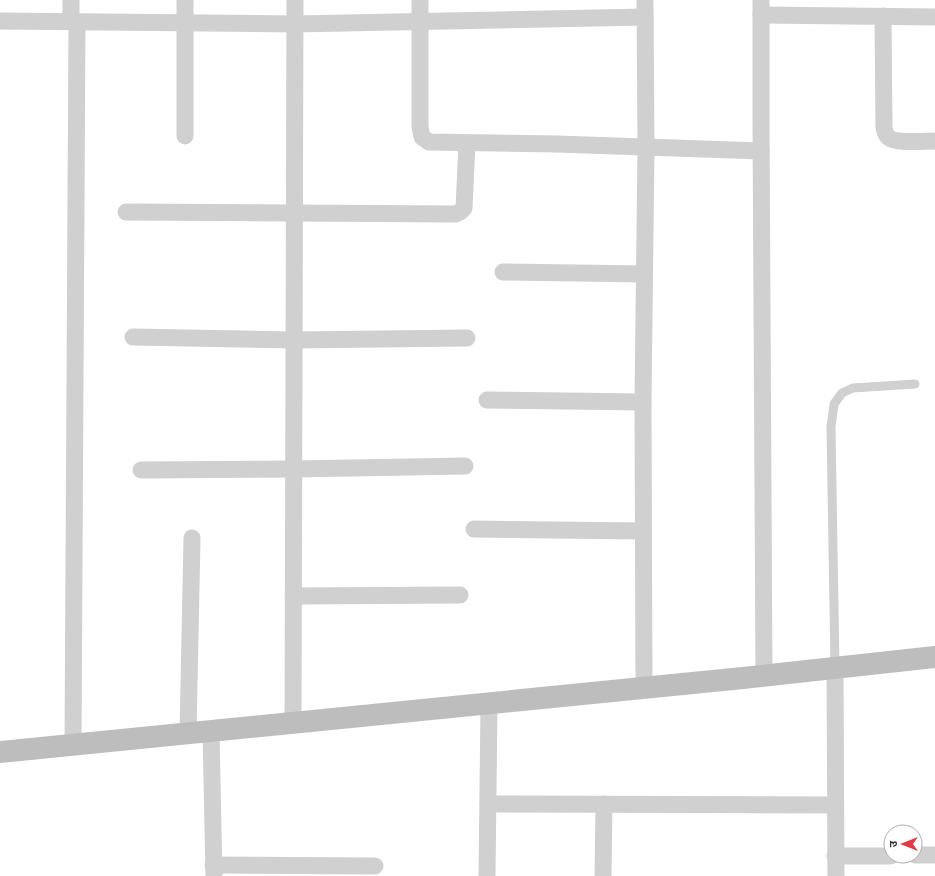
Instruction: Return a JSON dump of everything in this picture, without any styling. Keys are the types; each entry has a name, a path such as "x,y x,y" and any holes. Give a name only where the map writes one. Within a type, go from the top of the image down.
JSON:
{"street":[{"path":"71,0 74,22 72,745"},
{"path":"185,0 185,136"},
{"path":"294,723 295,0"},
{"path":"420,0 420,127 422,137 429,142 761,151"},
{"path":"644,688 643,402 646,147 645,0"},
{"path":"764,676 761,8 883,16 935,17"},
{"path":"883,16 884,128 886,136 899,141 935,141"},
{"path":"0,21 294,24 646,17"},
{"path":"126,212 455,214 464,208 465,203 467,143"},
{"path":"503,272 644,274"},
{"path":"132,337 294,340 467,338"},
{"path":"487,400 643,402"},
{"path":"141,470 465,466"},
{"path":"474,528 643,531"},
{"path":"188,734 192,538"},
{"path":"294,596 460,595"},
{"path":"0,752 764,676 935,656"},
{"path":"834,668 836,876"},
{"path":"487,876 489,704"},
{"path":"211,732 214,871 375,866"},
{"path":"488,804 835,805"},
{"path":"602,876 604,804"},
{"path":"923,855 935,855"},
{"path":"836,856 883,856"}],"lane":[{"path":"834,668 831,427 834,404 842,393 853,388 916,384"}]}
